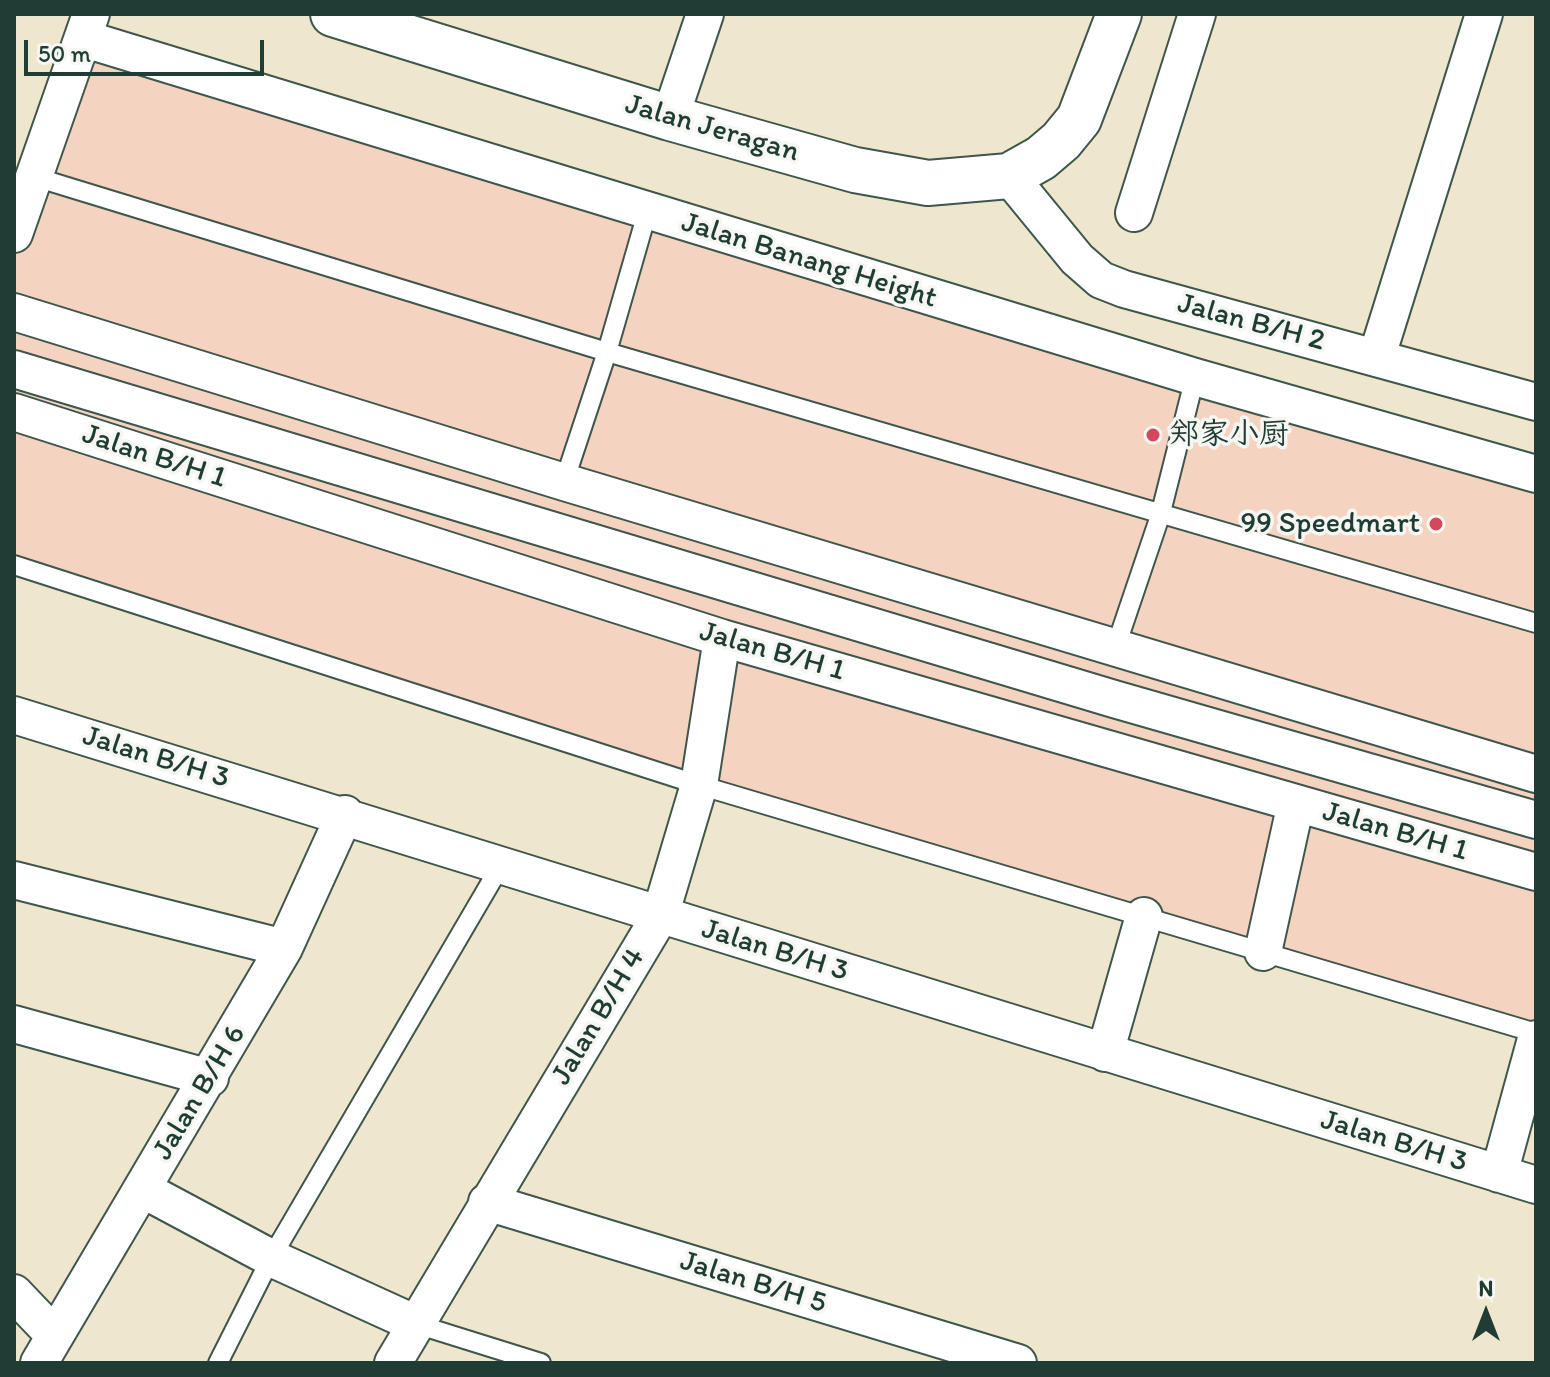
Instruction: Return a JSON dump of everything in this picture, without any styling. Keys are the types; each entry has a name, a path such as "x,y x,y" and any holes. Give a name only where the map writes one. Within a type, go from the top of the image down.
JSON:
{"main road":[{"name":"Jalan Jeragan","path":"333,14 670,118 855,170 928,183 1009,176 1041,158 1079,119 1119,14"}],"street":[{"path":"670,118 705,14"},
{"path":"1134,213 1197,14"},
{"path":"1377,356 1484,14"},
{"path":"14,234 88,26"},
{"name":"Jalan Banang Height","path":"88,26 647,213 1195,377 1536,474"},
{"name":"Jalan B/H 2","path":"1009,176 1077,259 1101,280 1124,289 1536,402"},
{"path":"14,312 564,482 1536,774"},
{"path":"14,369 1114,699 1536,820"},
{"name":"Jalan B/H 1","path":"14,412 722,638 1536,872"},
{"name":"Jalan B/H 4","path":"393,1363 660,916 699,785 722,638"},
{"path":"1114,699 1123,648"},
{"name":"Jalan B/H 3","path":"14,715 345,814 660,916 1536,1185"},
{"path":"1263,952 1296,803"},
{"name":"Jalan B/H 6","path":"47,1350 284,948 345,814"},
{"path":"14,880 284,948"},
{"path":"1105,1053 1144,916"},
{"path":"14,1024 210,1078"},
{"path":"1499,1174 1536,1039"},
{"path":"142,1189 271,1258 416,1324"},
{"name":"Jalan B/H 5","path":"487,1202 1018,1363"},
{"path":"14,1293 47,1350"}],"lane":[{"path":"35,177 607,352 1160,516 1536,623"},
{"path":"564,482 607,352 647,213"},
{"path":"1123,648 1195,377"},
{"path":"14,565 699,785 1536,1033"},
{"path":"218,1363 271,1258 501,865"},
{"path":"416,1324 541,1363"}],"shaded area":[{"path":"74,21 1536,460 1536,1041 14,573 14,198"}],"place":[{"name":"郑家小厨","path":"1153,435"},
{"name":"99 Speedmart","path":"1436,524"}]}
